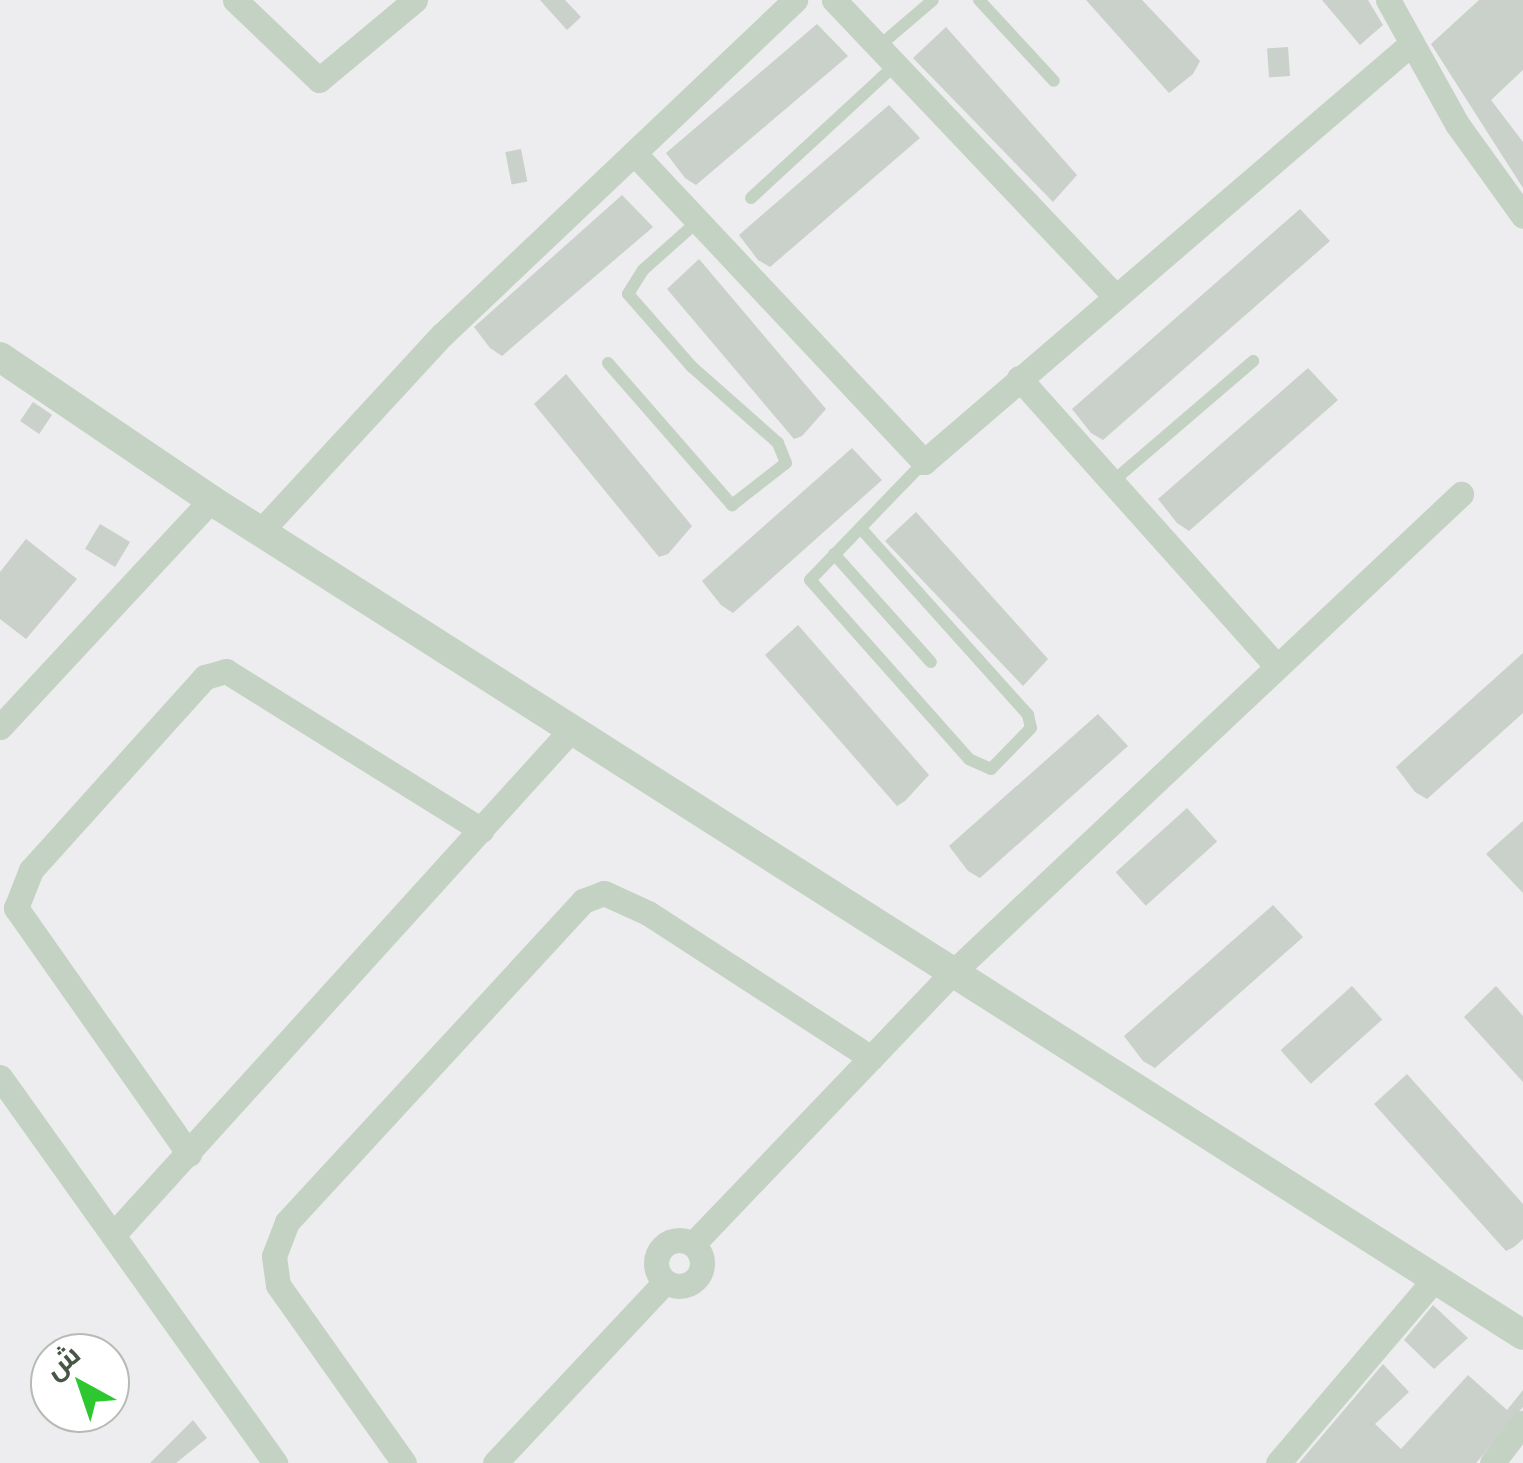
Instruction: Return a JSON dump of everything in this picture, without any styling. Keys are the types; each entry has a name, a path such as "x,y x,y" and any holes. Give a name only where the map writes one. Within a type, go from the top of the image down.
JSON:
{"street":[{"path":"235,0 318,80 415,0"},
{"path":"260,532 442,335 795,0"},
{"path":"834,0 1114,295"},
{"path":"1388,0 1523,216"},
{"path":"634,153 924,462 1412,43"},
{"path":"0,356 260,532 1430,1283 1523,1335"},
{"path":"1019,378 1277,667"},
{"path":"495,1463 664,1282 688,1285 698,1277 703,1266 693,1244 950,974 1460,494"},
{"path":"0,726 211,500"},
{"path":"190,1154 16,908 30,870 206,677 226,670 481,830"},
{"path":"112,1235 190,1154 570,730"},
{"path":"404,1463 278,1285 274,1256 287,1222 583,901 604,893 648,913 871,1058"},
{"path":"0,1078 275,1463"},
{"path":"1278,1463 1430,1283"},
{"path":"1492,1463 1523,1423"}],"lane":[{"path":"752,198 887,56 933,0"},
{"path":"979,0 1054,81"},
{"path":"608,363 732,506 786,463 778,443 692,367 628,294 642,270 698,221"},
{"path":"1112,482 1253,361"},
{"path":"864,532 1028,716 1031,728 990,769 969,759 815,593 814,570 864,532 924,462"},
{"path":"834,554 931,662"}],"building":[{"path":"540,0 565,0 581,17 567,30"},
{"path":"1086,0 1142,0 1200,61 1193,74 1169,93"},
{"path":"1322,0 1368,0 1383,25 1360,45"},
{"path":"1479,0 1523,0 1523,70 1491,100 1523,142 1523,188 1431,44"},
{"path":"817,24 848,56 696,185 685,178 666,153"},
{"path":"946,27 1077,175 1053,202 913,58"},
{"path":"1288,47 1290,76 1269,77 1267,48"},
{"path":"889,105 920,138 770,267 758,260 739,235"},
{"path":"521,149 527,181 512,184 505,152"},
{"path":"622,195 653,227 502,356 490,348 474,327"},
{"path":"1300,209 1330,241 1103,440 1091,433 1072,409"},
{"path":"699,259 826,409 802,436 794,439 667,289"},
{"path":"1308,368 1338,400 1189,531 1177,523 1158,499"},
{"path":"566,374 692,526 668,554 659,557 534,404"},
{"path":"33,402 52,415 39,434 20,421"},
{"path":"852,448 882,480 733,613 721,605 702,581"},
{"path":"916,512 1048,659 1023,686 885,541"},
{"path":"100,524 130,542 115,567 85,549"},
{"path":"26,539 77,579 26,639 0,619 0,572"},
{"path":"798,625 929,775 897,806 765,655"},
{"path":"1523,653 1523,713 1427,799 1415,792 1396,767"},
{"path":"1098,714 1128,746 980,878 968,871 949,846"},
{"path":"1187,808 1217,841 1146,906 1116,872"},
{"path":"1523,821 1523,893 1486,854"},
{"path":"1273,905 1303,937 1155,1068 1143,1061 1124,1036"},
{"path":"1352,986 1382,1019 1311,1084 1281,1050"},
{"path":"1496,986 1523,1016 1523,1082 1464,1017"},
{"path":"1407,1074 1523,1204 1523,1239 1514,1247 1506,1251 1374,1104"},
{"path":"1433,1305 1468,1338 1434,1369 1404,1340"},
{"path":"1383,1364 1409,1392 1375,1424 1401,1449 1468,1375 1507,1410 1523,1390 1523,1407 1476,1463 1299,1463"},
{"path":"193,1420 207,1438 176,1463 150,1463"}]}
